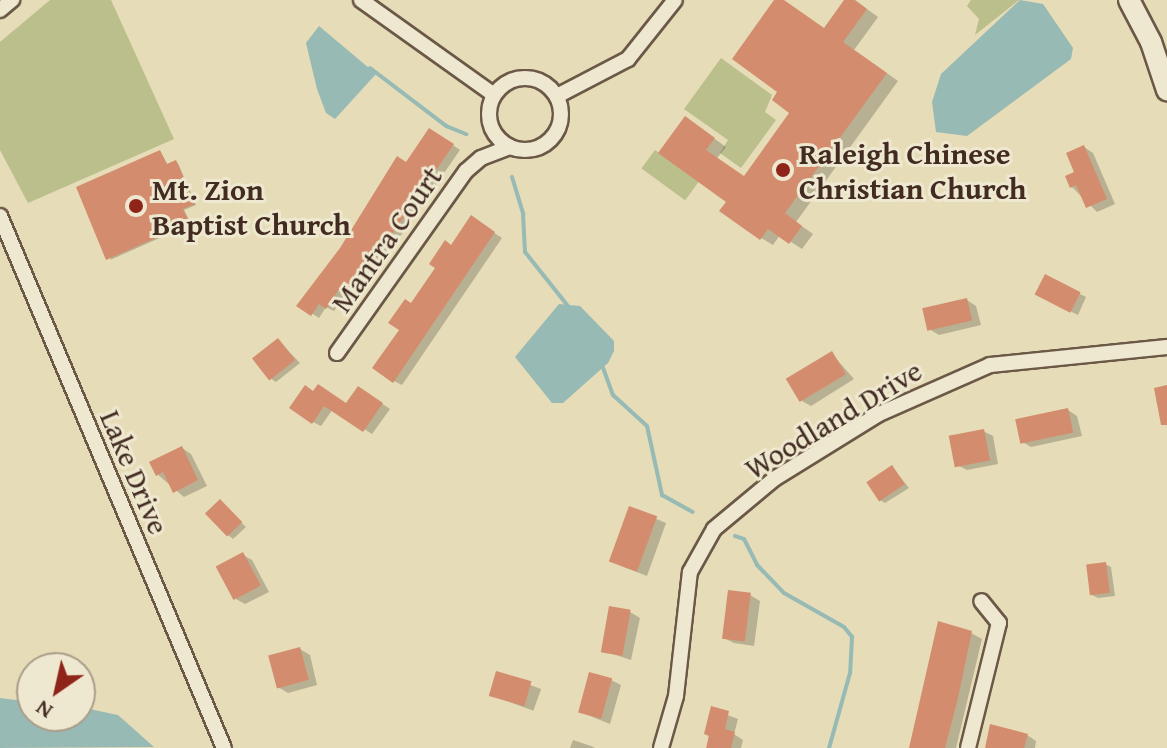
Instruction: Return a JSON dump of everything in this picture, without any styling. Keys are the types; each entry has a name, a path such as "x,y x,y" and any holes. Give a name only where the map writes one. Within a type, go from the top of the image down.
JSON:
{"main road":[{"path":"1129,0 1151,42 1167,90"}],"street":[{"path":"0,10 12,0"},
{"path":"361,0 493,94"},
{"path":"557,96 628,59 675,0"},
{"path":"527,78 557,96 562,111 552,138 535,148 510,147 492,131 488,111 493,94 505,82 527,78"},
{"name":"Mantra Court","path":"337,353 459,181 481,158 492,131"},
{"name":"Mantra Court","path":"481,158 510,147"},
{"name":"Lake Drive","path":"0,216 219,745"},
{"name":"Woodland Drive","path":"661,748 676,696 690,572 714,529 774,479 879,414 990,365 1167,347"},
{"path":"968,748 999,623 981,601"}],"green space":[{"path":"50,0 111,0 174,139 28,203 0,150 0,42"},
{"path":"971,0 1019,0 975,35 979,19 967,6"},
{"path":"721,58 772,95 765,112 776,120 741,168 720,153 728,140 684,109"},
{"path":"655,150 699,182 685,200 641,169"}],"water":[{"path":"1020,0 1043,4 1073,48 1071,59 967,136 936,132 932,102 941,74"},
{"path":"319,26 376,74 335,119 326,113 306,43"},
{"path":"559,304 580,306 614,341 614,351 608,363 563,403 552,403 515,357"},
{"path":"0,698 16,700 16,732 96,732 96,710 118,715 154,747 0,748"}],"building":[{"path":"774,0 784,0 824,28 844,0 855,0 867,9 843,42 887,73 785,213 802,226 789,244 768,229 760,240 719,211 726,202 658,153 685,116 715,138 706,150 744,176 789,113 772,100 777,92 732,59"},
{"path":"429,128 454,144 373,262 368,259 349,288 343,283 326,309 319,304 311,316 296,306 340,248 397,156 406,162"},
{"path":"1084,145 1107,199 1086,208 1076,185 1070,188 1065,176 1074,172 1066,153"},
{"name":"Mt. Zion Baptist Church","path":"160,150 167,164 176,160 195,204 183,209 190,223 106,260 76,187"},
{"path":"471,215 495,232 393,383 372,368 399,330 388,323 405,299 411,303 435,268 429,264 445,240 451,245"},
{"path":"1045,274 1081,292 1070,313 1035,294"},
{"path":"967,298 972,320 927,331 922,308"},
{"path":"278,338 295,360 269,380 252,358"},
{"path":"832,351 846,374 800,402 786,379"},
{"path":"318,384 346,403 358,386 383,403 363,432 324,406 312,424 289,408 305,385 313,391"},
{"path":"1167,385 1167,425 1161,425 1154,388"},
{"path":"1068,408 1073,432 1020,444 1015,419"},
{"path":"984,429 990,460 955,467 949,436"},
{"path":"182,446 198,480 173,493 163,472 156,476 149,462"},
{"path":"892,465 905,484 879,501 866,482"},
{"path":"220,499 242,522 227,537 205,514"},
{"path":"629,506 657,516 637,572 609,561"},
{"path":"243,552 261,586 233,600 216,567"},
{"path":"1106,562 1110,593 1090,595 1086,564"},
{"path":"728,590 751,593 745,641 722,639"},
{"path":"609,606 631,610 623,656 601,652"},
{"path":"938,621 972,631 958,698 945,748 909,748"},
{"path":"300,647 309,680 277,688 268,656"},
{"path":"496,671 532,681 524,706 489,696"},
{"path":"589,672 612,678 601,719 578,713"},
{"path":"711,706 729,711 725,729 735,732 731,748 706,748 709,736 704,734"},
{"path":"990,724 1028,734 1024,748 985,748"}],"waterway":[{"path":"370,68 446,126 466,134"},
{"path":"512,177 523,214 525,252 568,306"},
{"path":"602,365 613,395 647,426 662,495 693,512"},
{"path":"735,536 744,539 757,565 784,593 844,627 852,637 850,673 829,748"}],"place":[{"name":"Raleigh Chinese Christian Church","path":"783,170"},
{"name":"Mt. Zion Baptist Church","path":"136,206"}]}
